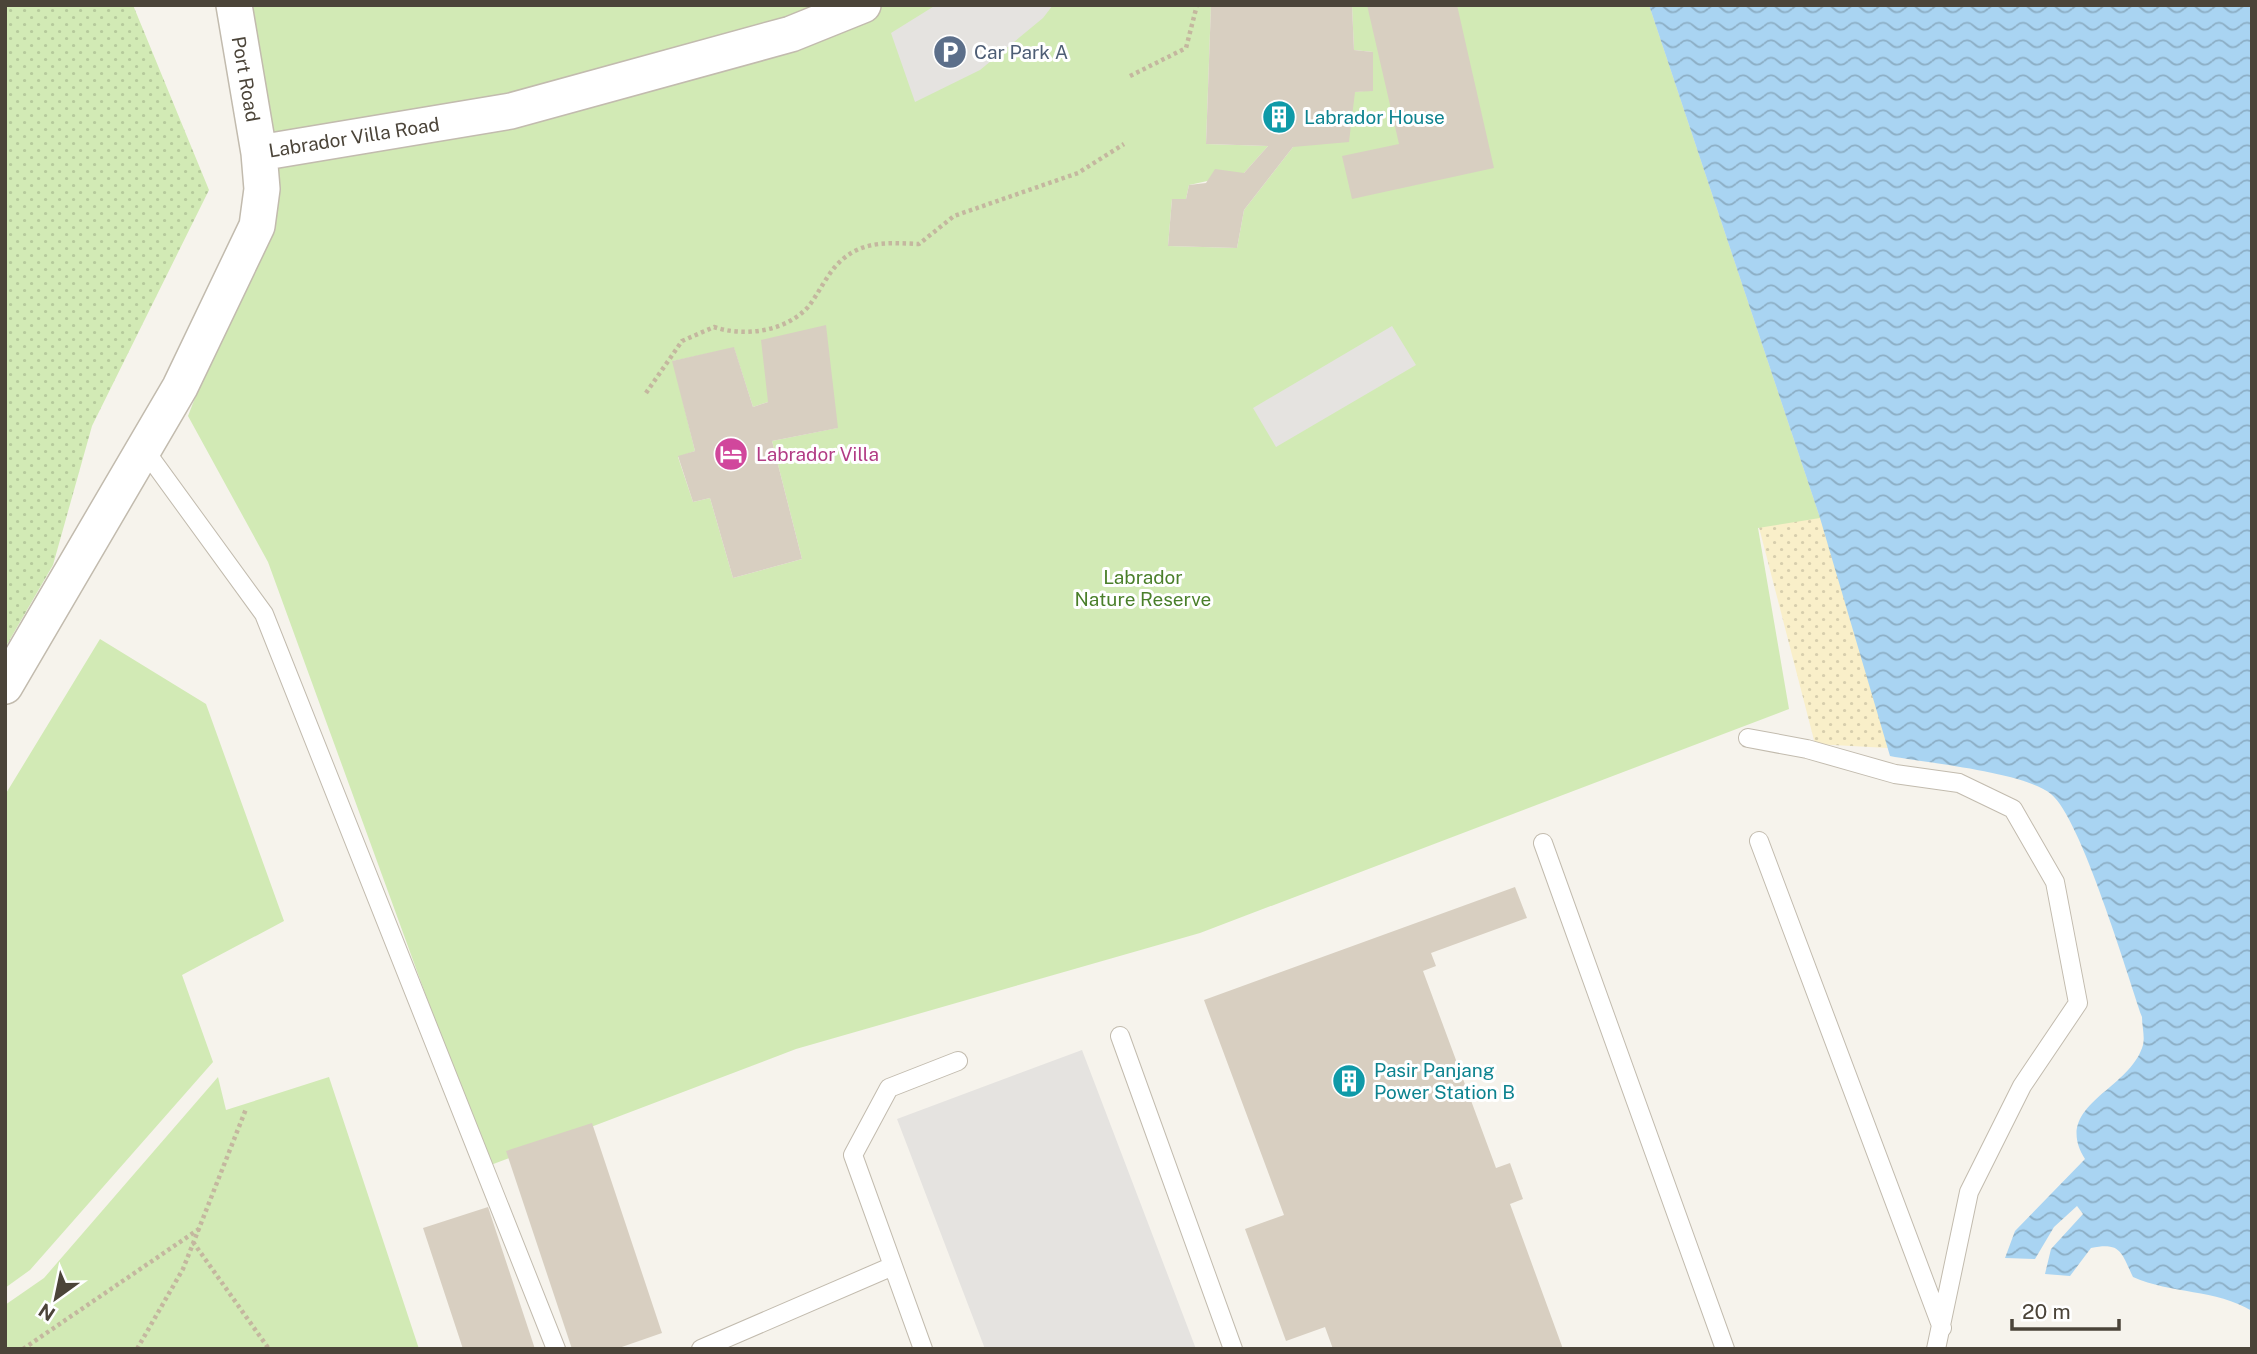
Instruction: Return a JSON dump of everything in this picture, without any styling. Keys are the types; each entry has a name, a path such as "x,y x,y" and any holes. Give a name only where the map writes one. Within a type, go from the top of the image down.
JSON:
{"street":[{"name":"Port Road","path":"233,5 259,153"},
{"name":"Labrador Villa Road","path":"5,686 180,387 257,226 262,189 259,153 511,111 791,34 863,5"}],"lane":[{"path":"144,449 264,614 556,1349"},
{"path":"1748,738 1807,749 1895,774 1959,783 2013,809 2055,882 2078,1003 2022,1086 1969,1192 1936,1349"},
{"path":"1759,841 1942,1328"},
{"path":"1543,843 1725,1349"},
{"path":"1119,1035 1233,1349"},
{"path":"923,1349 853,1156 889,1088 958,1061"},
{"path":"701,1349 893,1266"}],"path":[{"path":"1130,76 1186,48 1198,5"},
{"path":"646,393 682,341 713,327 734,334 781,326 806,309 843,259 875,243 919,244 954,216 1078,173 1124,144"},
{"path":"137,1349 183,1269 246,1109"},
{"path":"23,1349 199,1228"},
{"path":"193,1242 269,1349"}],"green space":[{"path":"5,5 133,5 209,190 92,426 53,565 5,648"},
{"name":"Labrador Nature Reserve","path":"253,5 1211,5 1206,144 1268,146 1244,173 1189,185 1186,199 1172,199 1168,246 1237,248 1244,210 1293,147 1355,92 1373,90 1373,52 1354,50 1352,5 1649,5 1820,518 1758,528 1789,709 1200,933 796,1049 488,1166 268,562 188,416 277,186","holes":["734,348 753,407 768,402 837,428 772,441 802,559 733,578 710,498 693,502 678,457 695,451 673,361"]},
{"path":"100,639 206,704 284,921 182,975 213,1062 30,1270 5,1288 5,795"},
{"path":"218,1077 226,1110 329,1077 419,1349 5,1349 5,1305 44,1278"}],"sand":[{"path":"1624,5 1704,5 1942,751 1815,744"}],"shaded area":[{"name":"Car Park A","path":"936,5 1053,5 1043,18 980,70 915,102 891,33"},
{"path":"1392,326 1416,365 1276,447 1253,408"},
{"path":"1082,1050 1196,1349 985,1349 897,1119"}],"water":[{"path":"1649,5 2252,5 2252,1311 2224,1299 2133,1277 2119,1251 2109,1246 2091,1248 2070,1276 2045,1274 2051,1249 2083,1214 2077,1206 2054,1227 2035,1259 2005,1258 2015,1231 2085,1159 2077,1140 2078,1125 2085,1111 2124,1075 2135,1061 2144,1042 2142,1017 2089,864 2063,809 2051,794 2038,786 1998,774 1890,756 1820,518"}],"building":[{"name":"Labrador House","path":"1211,5 1352,5 1354,50 1373,52 1373,91 1355,92 1349,142 1293,147 1244,210 1237,248 1168,246 1172,199 1186,199 1189,185 1206,183 1215,169 1244,173 1268,146 1206,144"},
{"path":"1367,5 1457,5 1494,168 1352,199 1342,156 1399,144"},
{"name":"Labrador Villa","path":"826,325 838,428 772,441 802,559 733,578 710,498 693,502 678,456 695,451 672,361 734,347 753,407 768,402 761,340"},
{"name":"Pasir Panjang Power Station B","path":"1515,887 1527,918 1431,953 1436,966 1423,971 1496,1168 1510,1163 1523,1199 1510,1204 1563,1349 1333,1349 1325,1327 1286,1341 1245,1229 1284,1215 1204,1000"},
{"path":"592,1123 662,1333 616,1349 572,1349 506,1151"},
{"path":"488,1207 535,1349 463,1349 423,1228"}],"place":[{"name":"Car Park A","path":"950,52"},
{"name":"Labrador House","path":"1279,117"},
{"name":"Labrador Villa","path":"731,454"},
{"name":"Pasir Panjang Power Station B","path":"1349,1081"}]}
